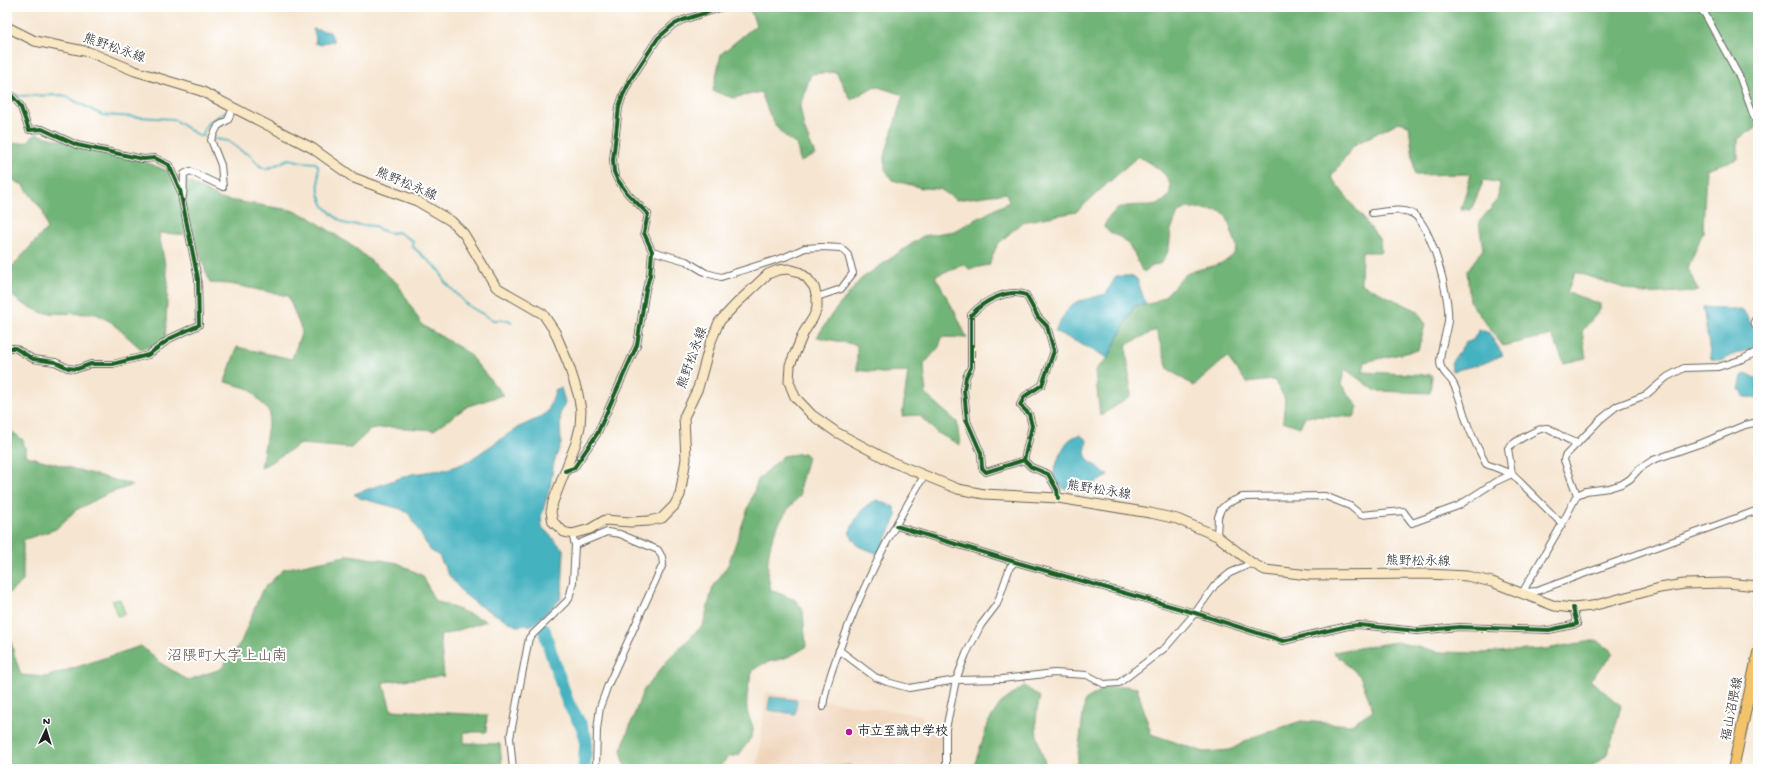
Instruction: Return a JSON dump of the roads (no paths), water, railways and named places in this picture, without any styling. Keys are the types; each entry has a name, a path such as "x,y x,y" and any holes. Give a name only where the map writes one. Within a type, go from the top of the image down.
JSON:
{"main road":[{"name":"熊野松永線","path":"7,27 35,41 88,52 135,71 201,91 312,148 354,178 417,201 451,221 464,234 487,275 496,287 543,314 555,332 568,363 578,394 581,410 580,427 576,443 553,502 551,512 553,522 558,528 572,534 590,529 604,520 643,521 662,518 674,506 680,495 686,459 684,417 698,388 710,344 720,322 737,303 768,274 778,270 788,269"},
{"path":"788,269 799,272 807,278 814,287 817,297"},
{"name":"熊野松永線","path":"817,297 817,308 813,318 804,332 790,365 789,382 795,397 812,415 836,432 892,462 958,490 984,494 1058,498 1150,512 1177,519 1217,536 1252,563 1265,570 1309,575 1427,574 1467,576 1492,582 1555,606 1573,608 1592,606 1660,588 1684,584 1726,583 1758,586"},
{"name":"福山沼隈線","path":"1733,769 1758,653"}],"street":[{"path":"565,471 574,468 593,441 628,367 637,345 646,289 650,275 652,250 644,233 648,214 616,180 614,172 613,160 619,107 631,79 658,38 673,25 683,20 723,7"},
{"path":"1698,7 1705,14 1740,78 1754,117 1758,123"},
{"path":"7,90 20,105 29,130 42,129 77,145 143,159 155,158 169,165 180,190 198,279 199,325 171,338 148,355 113,364 91,364 78,369 68,368 55,362 34,359 15,348 7,348"},
{"path":"182,200 185,193 183,183 184,174 190,171 223,187 221,165 211,140 218,126 228,120 233,108"},
{"path":"1372,213 1401,211 1412,213 1420,219 1426,229 1434,250 1448,308 1448,322 1440,363 1442,370 1451,380 1458,393 1467,423 1486,464 1512,474 1562,524"},
{"path":"652,250 686,261 706,273 720,276 785,257 805,248 841,248 848,255 853,273 841,289 817,297"},
{"path":"785,257 788,269"},
{"path":"1018,292 1026,295 1038,317 1047,326 1054,351 1042,385 1025,396 1020,405 1029,414 1032,426 1024,460 986,472 982,468 981,452 967,421 964,390 966,377 971,367 971,315 978,307 990,299 1018,292"},
{"path":"1758,315 1754,322 1758,330"},
{"path":"1577,494 1564,460 1565,456 1617,406 1646,395 1667,377 1684,368 1724,365 1743,359 1758,351"},
{"path":"1522,593 1562,524 1577,494 1622,484 1630,479 1638,469 1653,460 1702,443 1745,425 1758,422"},
{"path":"1512,474 1508,448 1513,442 1542,429 1548,428 1570,442 1578,443"},
{"path":"1024,460 1031,467 1048,474 1057,490 1058,498"},
{"path":"1217,536 1218,517 1221,510 1228,503 1242,497 1325,496 1350,506 1362,516 1403,511 1412,523 1458,506 1495,482 1512,474"},
{"path":"823,707 828,682 856,604 896,526 924,476"},
{"path":"1522,593 1537,591 1628,556 1758,510"},
{"path":"896,526 1015,562 1195,613 1283,641 1348,626 1360,625 1417,631 1459,628 1549,630 1577,624 1573,608"},
{"path":"575,545 607,532 620,534 658,550 662,557 663,564 608,685 600,707 597,730 596,769"},
{"path":"513,769 510,738 529,638 569,598 573,582 575,545 572,534"},
{"path":"946,769 946,729 956,680 966,654 981,625 997,604 1010,567 1015,562"},
{"path":"839,650 875,677 909,688 956,680 1002,678 1054,673 1087,675 1104,684 1119,683 1166,647 1195,613 1215,585 1230,573 1252,563"}],"water":[{"path":"313,29 330,32 334,41 323,43 322,45 315,43 316,38"},
{"path":"1116,276 1130,276 1137,279 1146,305 1134,306 1108,358 1055,331 1069,307 1076,302 1106,294"},
{"path":"1703,307 1743,311 1758,339 1758,346 1729,356 1723,361 1711,359"},
{"path":"1479,329 1489,333 1503,355 1482,364 1452,371 1451,363 1465,343 1473,340"},
{"path":"1745,374 1758,379 1758,398 1744,397 1742,391 1739,390 1742,376"},
{"path":"561,388 565,402 560,414 561,444 554,462 550,487 541,517 542,527 564,550 562,592 560,600 533,625 517,626 478,605 463,593 448,574 439,556 430,550 409,514 401,509 360,498 354,494 412,474 448,469 467,462 517,428 541,417 548,411 556,389"},
{"path":"1080,435 1087,440 1085,454 1089,461 1109,476 1082,488 1063,488 1056,484 1053,474 1059,456 1065,445 1069,440"},
{"path":"877,500 894,507 897,516 879,554 858,546 849,533 863,509 871,502"},
{"path":"770,697 797,700 795,714 768,710"}],"waterway":[{"path":"14,94 19,96 63,95 102,115 173,119 199,136 203,136 204,130 211,120 226,111"},
{"path":"215,139 228,141 243,152 249,154 261,167 267,169 289,159 316,163 318,166 319,194 324,206 334,216 346,224 374,226 390,233 398,232 413,241 412,246 440,271 445,282 467,305 493,320 509,320 512,323"},
{"path":"544,629 568,703 582,727 586,739 584,769"}],"place":[{"name":"市立至誠中学校","path":"849,732"}],"district":[{"name":"沼隈町大字上山南","path":"227,657"}]}
